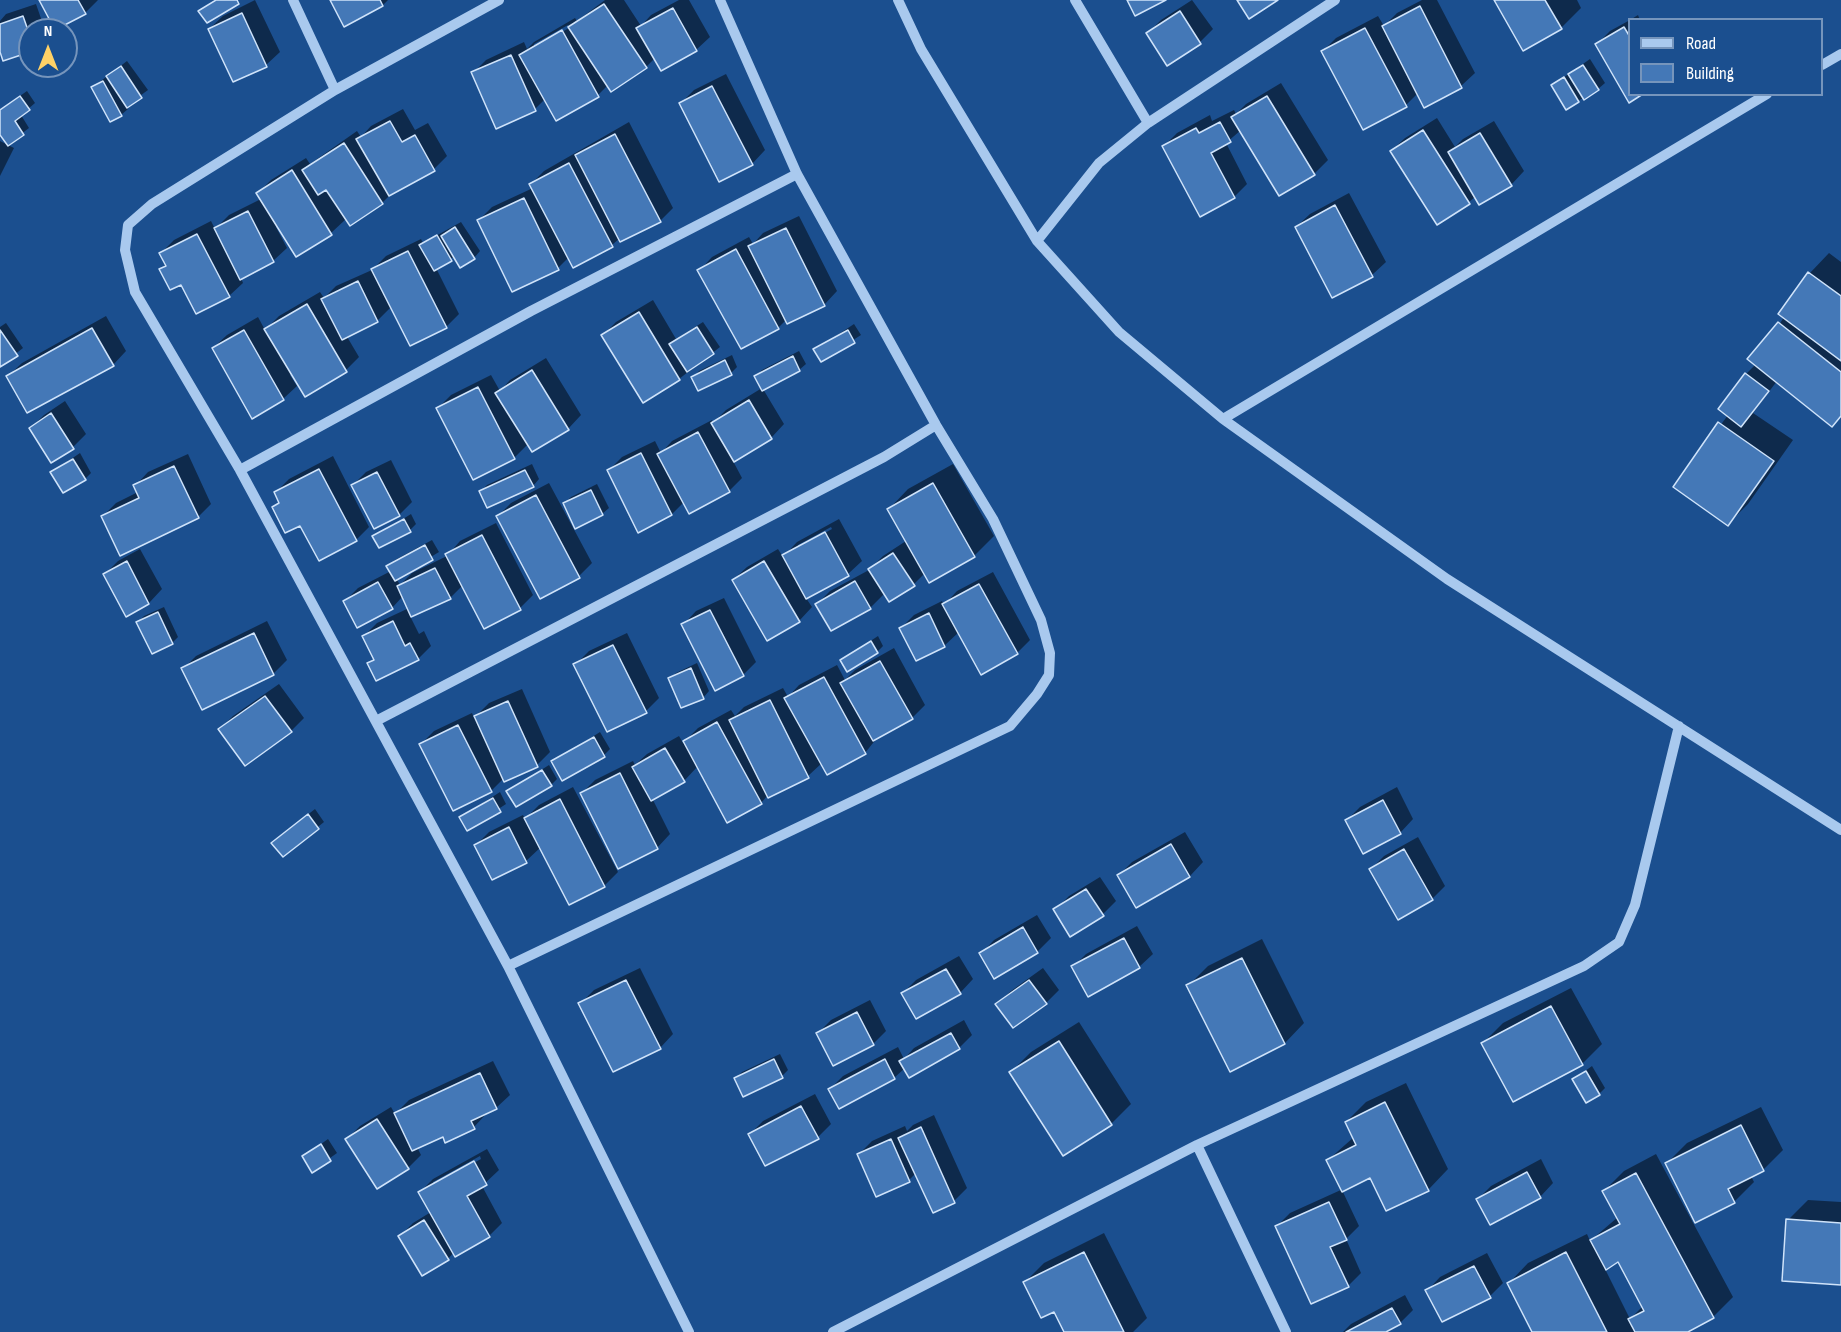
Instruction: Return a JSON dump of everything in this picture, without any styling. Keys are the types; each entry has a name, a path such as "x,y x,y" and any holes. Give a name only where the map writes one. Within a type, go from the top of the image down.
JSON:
{"street":[{"path":"293,0 335,90"},
{"path":"499,0 335,90 152,204 128,225 125,250 135,292 240,470 508,966 689,1332"},
{"path":"508,966 1010,726 1037,694 1049,675 1050,653 1041,620 993,519 936,425 797,174 720,0"},
{"path":"898,0 921,49 1037,241 1119,332 1223,419 1447,579 1841,830"},
{"path":"1075,0 1148,123"},
{"path":"1037,241 1100,163 1148,123 1335,0"},
{"path":"1823,64 1841,54"},
{"path":"1223,419 1764,96"},
{"path":"240,470 531,311 797,174"},
{"path":"376,721 884,457 936,425"},
{"path":"833,1332 1197,1145 1584,966 1619,942 1635,904 1679,726"},
{"path":"1197,1145 1286,1332"}],"building":[{"path":"39,0 78,0 86,14 78,18 49,18"},
{"path":"216,0 237,0 239,4 207,23 198,11"},
{"path":"330,0 380,0 383,6 344,27"},
{"path":"1127,0 1166,0 1135,16"},
{"path":"1237,0 1278,0 1249,19"},
{"path":"1494,0 1545,0 1562,29 1523,51"},
{"path":"604,4 647,68 611,92 568,27"},
{"path":"1420,6 1462,88 1424,108 1382,26"},
{"path":"673,8 697,51 661,71 636,28"},
{"path":"1180,11 1201,44 1167,66 1146,33"},
{"path":"242,13 267,67 233,82 208,29"},
{"path":"23,16 24,18 18,18 18,56 3,61 0,52 0,24"},
{"path":"1624,27 1628,34 1628,96 1640,96 1629,103 1595,44"},
{"path":"1365,28 1407,107 1363,130 1321,51"},
{"path":"562,30 599,97 556,121 519,55"},
{"path":"511,55 536,111 496,129 471,72"},
{"path":"1583,65 1599,90 1584,100 1568,74"},
{"path":"121,66 142,98 127,108 106,76"},
{"path":"1564,77 1579,102 1566,110 1551,85"},
{"path":"103,81 122,116 110,122 91,87"},
{"path":"712,86 753,165 719,182 679,103"},
{"path":"20,96 30,110 15,121 24,135 8,146 0,135 0,110"},
{"path":"1267,96 1315,175 1279,196 1231,117"},
{"path":"390,121 402,142 415,135 435,171 389,196 356,139"},
{"path":"1220,122 1231,142 1211,153 1235,198 1200,217 1162,146 1196,128 1199,133"},
{"path":"1423,130 1470,204 1437,225 1390,151"},
{"path":"1480,133 1512,186 1479,205 1448,152"},
{"path":"615,134 661,222 620,242 575,155"},
{"path":"344,143 383,204 350,226 326,190 318,195 302,170"},
{"path":"569,163 613,247 573,268 529,184"},
{"path":"292,170 332,235 296,257 256,193"},
{"path":"524,198 559,270 512,292 477,220"},
{"path":"1335,205 1373,277 1332,298 1295,227"},
{"path":"248,211 274,262 240,280 214,228"},
{"path":"455,227 475,259 460,268 441,236"},
{"path":"786,228 825,306 787,324 748,246"},
{"path":"197,234 230,297 196,314 181,285 170,290 159,269 166,266 159,253"},
{"path":"437,235 452,261 434,271 419,245"},
{"path":"736,249 779,329 741,349 697,270"},
{"path":"408,251 447,328 410,346 371,269"},
{"path":"1808,272 1841,296 1841,361 1778,314"},
{"path":"358,281 378,322 342,340 321,299"},
{"path":"307,304 347,372 305,397 264,329"},
{"path":"639,312 680,380 643,403 601,335"},
{"path":"1778,322 1841,372 1841,416 1832,427 1747,359"},
{"path":"697,327 714,354 687,372 669,344"},
{"path":"92,328 114,366 27,413 6,376"},
{"path":"0,330 18,356 0,367"},
{"path":"244,330 284,400 252,419 212,348"},
{"path":"848,330 855,343 821,362 813,349"},
{"path":"793,356 800,371 762,391 754,376"},
{"path":"725,360 732,375 698,391 691,377"},
{"path":"532,370 569,430 532,452 495,393"},
{"path":"1745,373 1769,391 1741,427 1718,409"},
{"path":"478,387 515,459 473,480 436,408"},
{"path":"749,400 772,439 734,462 711,423"},
{"path":"51,413 74,449 51,463 29,428"},
{"path":"1718,422 1774,461 1728,526 1673,487"},
{"path":"698,432 730,492 689,514 657,454"},
{"path":"641,453 672,515 638,533 607,470"},
{"path":"73,459 86,480 63,493 50,472"},
{"path":"174,466 199,518 120,556 101,516 139,498 133,485"},
{"path":"319,469 357,541 319,561 300,526 285,533 272,507 279,503 274,492"},
{"path":"525,470 534,487 487,508 479,491"},
{"path":"377,472 400,516 374,529 351,485"},
{"path":"933,483 975,557 929,583 887,509"},
{"path":"591,490 603,515 575,529 563,503"},
{"path":"536,495 580,578 540,599 496,516"},
{"path":"404,519 411,532 379,548 372,536"},
{"path":"825,532 849,576 806,599 782,555"},
{"path":"482,535 521,610 484,629 445,554"},
{"path":"425,545 433,560 395,581 386,566"},
{"path":"893,553 915,586 889,602 868,569"},
{"path":"127,561 149,604 126,617 103,574"},
{"path":"764,561 800,622 767,641 732,580"},
{"path":"435,568 451,599 411,617 397,586"},
{"path":"855,581 871,609 831,631 815,604"},
{"path":"378,582 393,609 357,628 343,601"},
{"path":"979,584 1018,654 981,675 942,604"},
{"path":"710,610 744,676 715,691 681,624"},
{"path":"158,612 173,644 152,654 136,622"},
{"path":"929,613 945,647 916,661 899,628"},
{"path":"393,621 405,646 410,643 419,660 376,681 367,663 374,660 362,636"},
{"path":"254,633 274,675 202,710 181,668"},
{"path":"871,641 878,653 847,672 840,660"},
{"path":"613,645 647,713 607,732 573,664"},
{"path":"880,661 913,719 873,741 840,683"},
{"path":"691,668 704,699 681,708 668,678"},
{"path":"824,677 866,754 827,775 784,698"},
{"path":"265,696 292,732 245,766 218,729"},
{"path":"770,700 809,778 768,798 729,720"},
{"path":"508,701 538,767 504,782 474,716"},
{"path":"717,722 762,804 727,823 683,741"},
{"path":"458,725 492,792 453,811 419,744"},
{"path":"594,737 605,757 562,781 551,761"},
{"path":"665,748 685,782 651,801 632,767"},
{"path":"542,770 552,786 516,807 506,791"},
{"path":"620,773 658,849 618,869 580,793"},
{"path":"493,798 501,812 467,831 459,817"},
{"path":"560,799 605,887 569,905 524,818"},
{"path":"1383,800 1401,834 1363,854 1345,820"},
{"path":"308,814 319,829 283,857 271,843"},
{"path":"509,827 527,863 492,880 474,845"},
{"path":"1171,844 1190,877 1136,908 1117,875"},
{"path":"1404,849 1433,900 1398,920 1369,869"},
{"path":"1086,889 1104,916 1070,937 1053,909"},
{"path":"1023,927 1038,953 994,979 979,953"},
{"path":"1124,938 1140,968 1088,997 1071,966"},
{"path":"1242,958 1285,1044 1230,1072 1186,985"},
{"path":"946,969 961,994 916,1019 901,993"},
{"path":"626,980 661,1049 613,1072 578,1003"},
{"path":"1029,980 1047,1004 1013,1028 995,1004"},
{"path":"1551,1006 1583,1065 1513,1102 1481,1043"},
{"path":"857,1012 874,1045 833,1066 816,1033"},
{"path":"951,1033 960,1049 909,1078 899,1061"},
{"path":"1059,1041 1112,1125 1063,1156 1009,1072"},
{"path":"774,1059 783,1078 743,1097 734,1078"},
{"path":"885,1059 895,1079 839,1109 828,1089"},
{"path":"1586,1071 1600,1095 1586,1103 1572,1079"},
{"path":"480,1073 497,1109 471,1121 475,1129 445,1143 443,1137 412,1151 394,1113"},
{"path":"1385,1102 1429,1191 1386,1211 1370,1178 1342,1192 1326,1160 1356,1145 1345,1122"},
{"path":"801,1106 819,1139 765,1166 748,1134"},
{"path":"377,1119 409,1169 377,1189 345,1139"},
{"path":"1741,1125 1764,1171 1728,1189 1735,1203 1695,1223 1665,1163"},
{"path":"921,1127 955,1203 933,1213 898,1138"},
{"path":"891,1139 910,1182 876,1197 857,1154"},
{"path":"321,1144 331,1161 312,1173 302,1156"},
{"path":"474,1161 487,1185 467,1196 490,1237 455,1257 418,1192"},
{"path":"1527,1172 1541,1198 1490,1225 1476,1199"},
{"path":"1636,1173 1714,1318 1688,1332 1635,1332 1628,1319 1644,1311 1618,1262 1606,1270 1590,1240 1620,1224 1602,1191"},
{"path":"1329,1202 1347,1240 1330,1247 1349,1287 1311,1304 1275,1226"},
{"path":"1786,1219 1841,1223 1841,1285 1782,1281"},
{"path":"424,1220 449,1260 422,1276 398,1236"},
{"path":"1084,1252 1124,1332 1064,1332 1054,1312 1041,1318 1023,1282"},
{"path":"1566,1252 1607,1332 1532,1332 1507,1283"},
{"path":"1474,1266 1491,1298 1442,1322 1425,1290"},
{"path":"1392,1308 1401,1324 1386,1332 1346,1332"}]}
